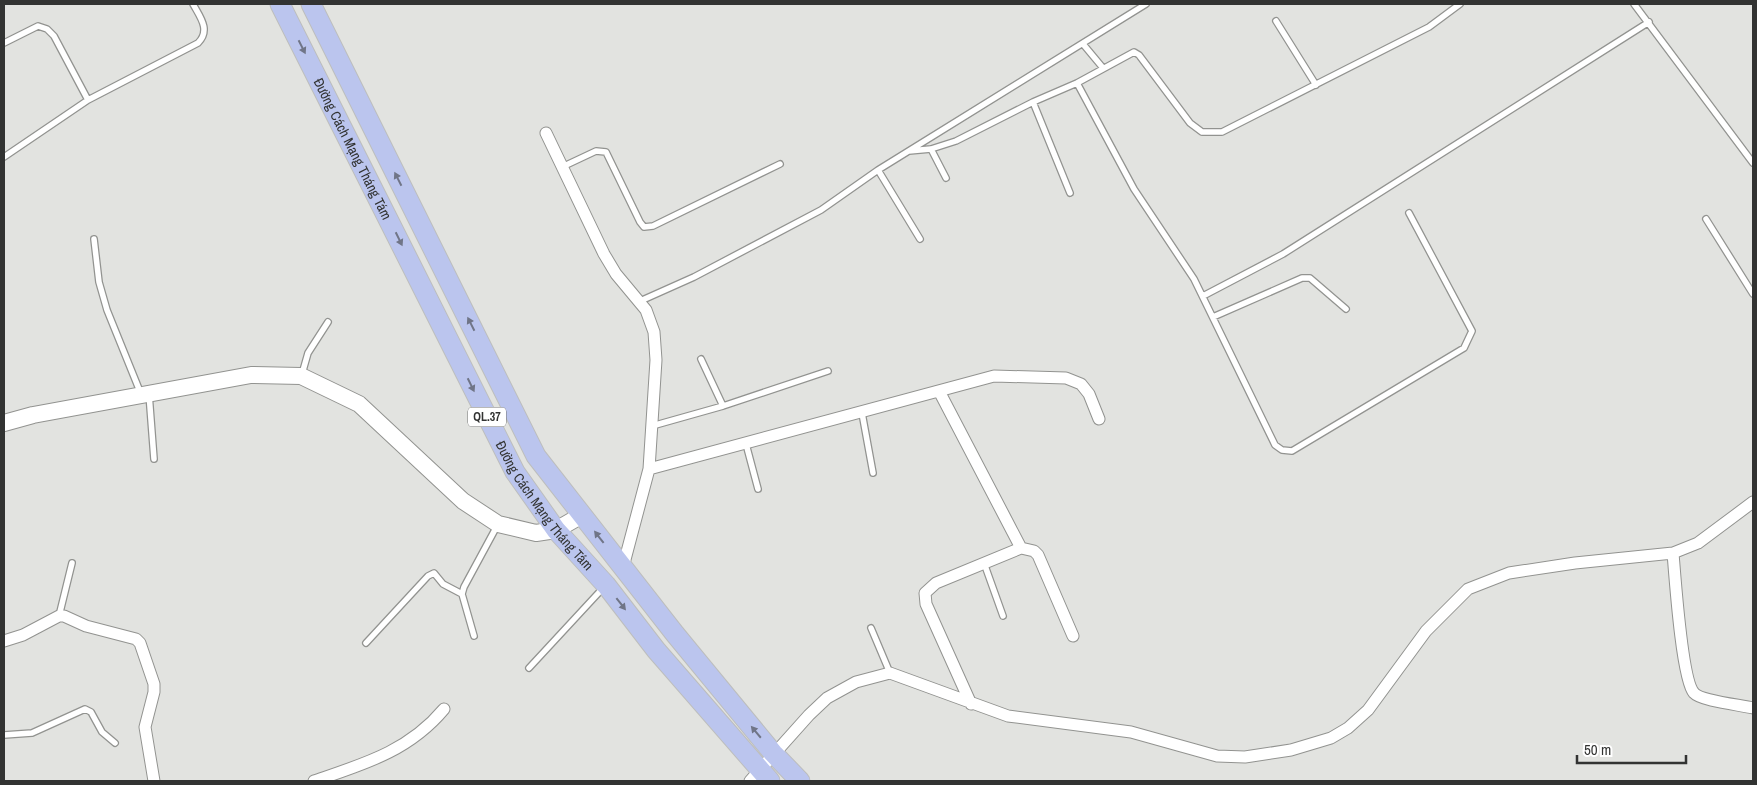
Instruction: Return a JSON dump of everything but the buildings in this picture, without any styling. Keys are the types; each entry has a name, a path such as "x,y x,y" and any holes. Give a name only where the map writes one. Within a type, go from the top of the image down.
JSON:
{"main road":[{"name":"Đường Cách Mạng Tháng Tám","path":"280,4 515,472 556,530 606,586 760,778"},
{"name":"Đường Cách Mạng Tháng Tám","path":"311,4 536,456 675,634 773,753 800,781"},
{"path":"4,423 33,415 145,393 251,375 301,376 359,404 463,501 498,524 536,533 556,530 582,515"}],"street":[{"path":"546,133 616,274 646,310 654,332 656,360 649,470 623,567"},
{"path":"649,470 994,376 1066,378 1081,384 1090,394 1099,419"},
{"path":"939,391 1021,548"},
{"path":"760,778 773,753 827,698 856,682 890,673 1008,716 1131,732 1216,756 1245,757 1290,750 1331,738 1348,728 1368,710 1426,630 1468,588 1509,573 1575,563 1673,553 1698,543 1753,502"},
{"path":"971,704 926,604 925,593 936,583 1021,548 1034,551 1038,555 1073,636"},
{"path":"1673,553 1683,649 1691,687 1699,697 1753,708"},
{"path":"4,641 23,635 60,616 64,616 86,626 133,637 140,643 154,684 146,727 154,781"},
{"path":"314,781 370,761 402,746 429,728 444,710"}],"lane":[{"path":"4,157 88,100 198,43 203,38 205,28 192,4"},
{"path":"638,302 694,277 821,210 878,170 1146,4"},
{"path":"909,151 931,149 956,141 1033,102 1077,83 1128,53 1134,52 1140,55 1190,123 1202,132 1211,134 1222,132 1316,85 1368,56 1429,27 1460,4"},
{"path":"1634,4 1753,163"},
{"path":"1276,22 1316,85"},
{"path":"1203,296 1283,254 1649,22"},
{"path":"4,43 38,26 47,29 54,36 88,100"},
{"path":"1083,44 1103,68"},
{"path":"1077,83 1134,189 1203,296 1274,445 1282,450 1292,451 1464,348 1470,339 1472,331 1409,213"},
{"path":"1033,102 1070,193"},
{"path":"931,149 946,178"},
{"path":"562,167 596,151 606,152 644,227 653,226 780,164"},
{"path":"878,170 920,239"},
{"path":"1706,219 1753,294"},
{"path":"94,239 99,282 107,310 145,393 154,460"},
{"path":"1213,317 1302,278 1310,278 1346,309"},
{"path":"301,376 308,353 328,322"},
{"path":"701,359 723,406"},
{"path":"652,426 723,406 828,371"},
{"path":"862,413 873,473"},
{"path":"746,444 758,489"},
{"path":"474,636 462,594 498,524"},
{"path":"60,616 72,563"},
{"path":"984,563 1003,616"},
{"path":"366,643 428,576 434,573 442,584 462,594"},
{"path":"529,668 606,586"},
{"path":"870,628 890,673"},
{"path":"4,736 32,733 85,708 91,712 102,732 115,743"}]}
